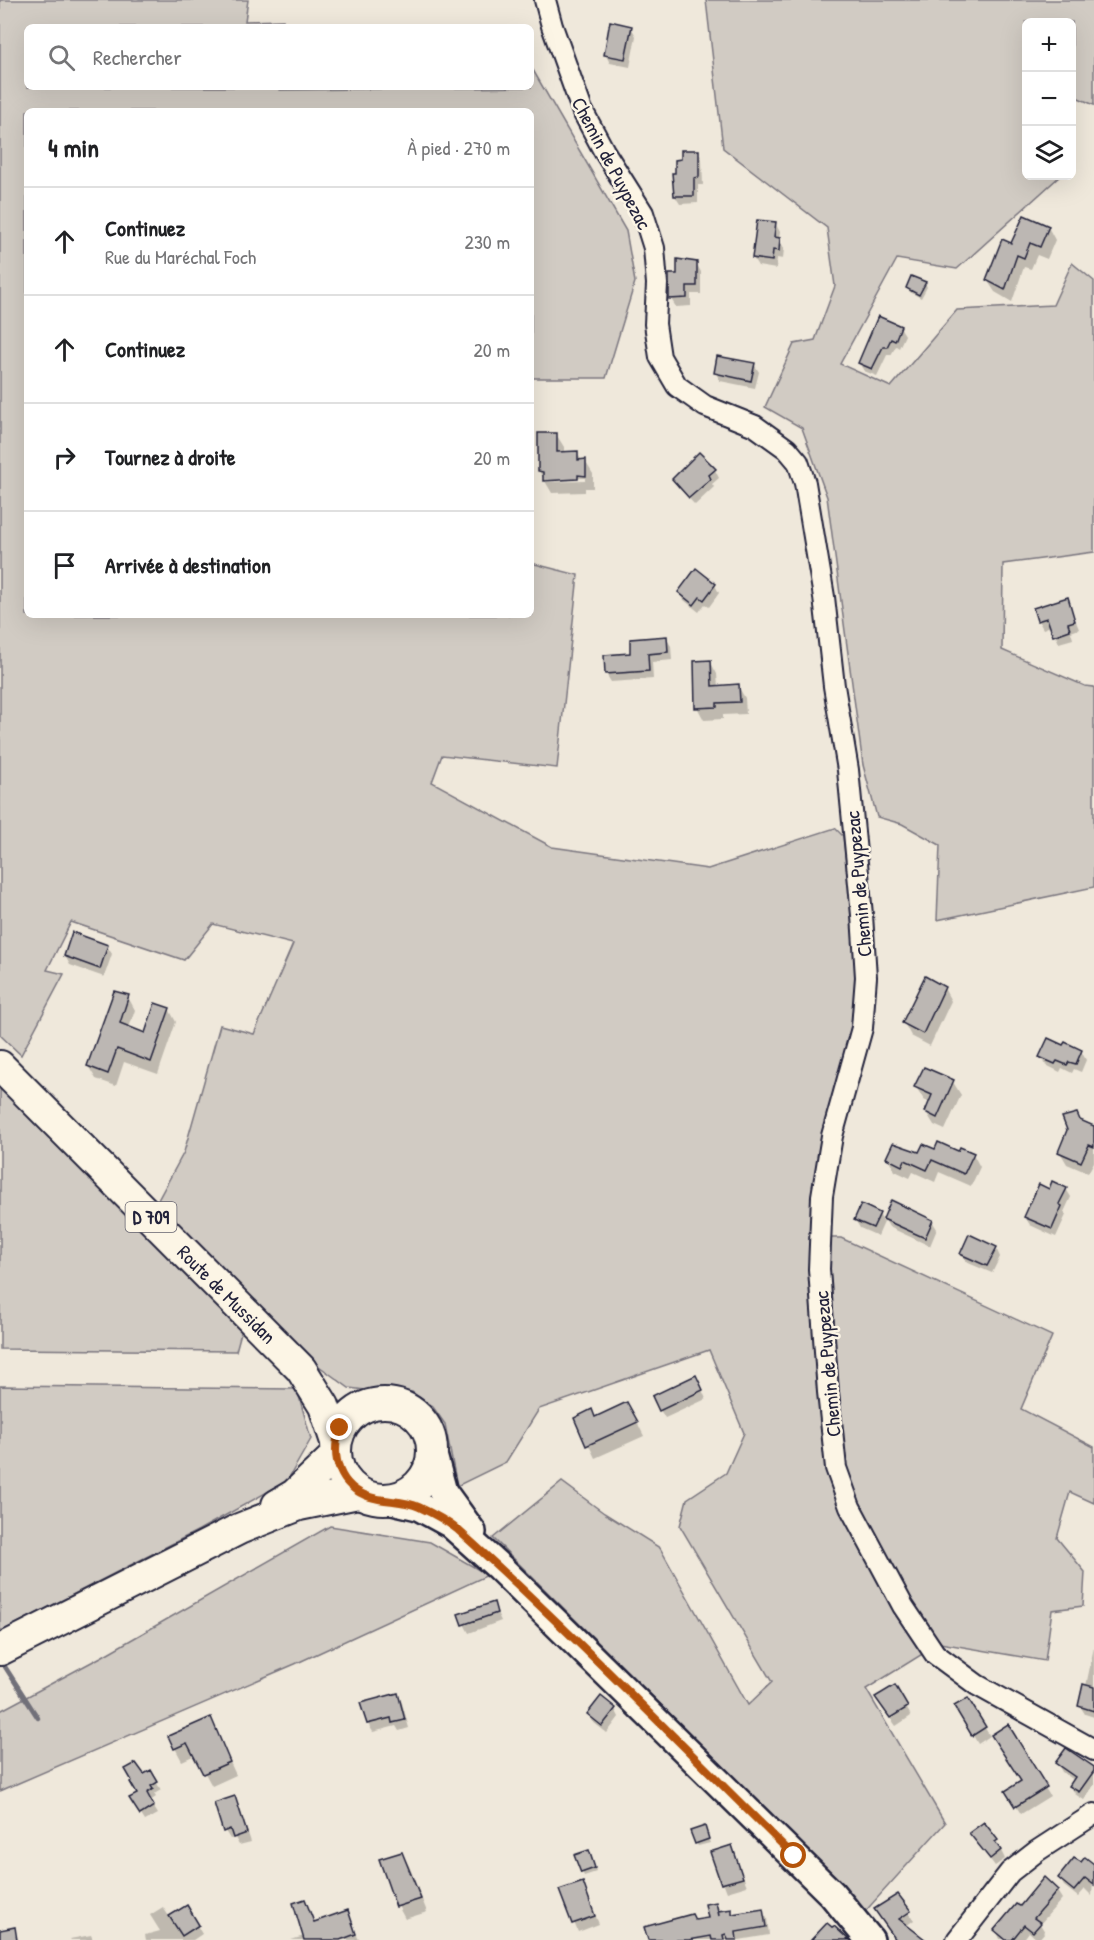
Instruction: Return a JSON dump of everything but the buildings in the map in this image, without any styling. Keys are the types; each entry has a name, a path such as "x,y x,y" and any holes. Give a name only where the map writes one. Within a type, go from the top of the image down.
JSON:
{"main road":[{"name":"Route de Mussidan","path":"0,1066 301,1370 324,1406 335,1449"},
{"name":"Route de Mussidan","path":"301,1370 338,1393 371,1405"},
{"path":"499,1566 443,1491 433,1455 431,1438 424,1423 412,1411 396,1404 379,1402 363,1407 349,1417 340,1428 335,1449 339,1470 346,1482 358,1492 373,1498 418,1506 451,1524 499,1566 832,1894 870,1940"},
{"path":"7,1647 239,1529 294,1495 335,1449"},
{"path":"388,1499 402,1496 418,1485 430,1468 433,1455"},
{"path":"239,1529 299,1505 358,1492"}],"street":[{"name":"Chemin de Puypezac","path":"545,0 582,110 604,151 643,213 646,222 654,248 657,284 655,324 660,357 677,386 705,406 755,426 787,449 798,462 805,483 825,597 834,686 848,770 866,977 862,1028 832,1136 822,1196 819,1269 836,1468 850,1507 903,1606 935,1654 977,1685 1094,1750"},
{"path":"957,1940 1010,1872 1037,1851 1094,1814"}],"shaded area":[{"path":"0,0 248,0 245,21 283,20 282,24 24,24 24,90 534,90 534,72 626,231 635,282 606,378 534,378 534,108 24,108 24,618 534,618 534,564 578,575 557,768 442,755 432,782 552,847 708,869 835,828 843,836 857,959 853,1026 819,1149 812,1238 841,1238 1052,1336 1021,1409 1094,1447 1094,1503 1070,1492 1057,1538 1085,1572 1083,1606 1052,1610 1045,1661 940,1643 866,1689 945,1823 862,1915 759,1802 493,1538 562,1482 604,1513 660,1548 748,1705 772,1682 680,1526 687,1499 726,1473 744,1433 709,1350 539,1409 506,1462 457,1486 445,1424 433,1407 412,1392 349,1388 297,1350 157,1202 184,1152 220,1025 254,1034 293,944 213,924 184,960 71,922 47,970 64,974 21,1055 0,1035"},
{"path":"706,0 1094,0 1094,105 1076,97 1076,18 1022,18 1022,180 1056,180 957,269 897,259 840,364 891,387 957,310 1053,305 1072,263 1094,281 1094,552 1003,564 1002,650 1085,686 1094,687 1094,887 937,920 940,845 902,824 877,817 863,765 827,497 802,428 765,407 794,344 815,340 835,286 827,228 723,148"},
{"path":"0,1087 242,1329 236,1351 0,1349"},
{"path":"0,1386 297,1389 311,1439 287,1481 199,1530 0,1632"},
{"path":"330,1526 430,1542 488,1575 295,1664 0,1791 0,1711 101,1657"}],"waterway":[{"path":"0,1659 38,1718"}],"route":[{"path":"340,1428 335,1456 346,1482 358,1492 373,1498 418,1506 451,1524 499,1566 794,1856"}]}
